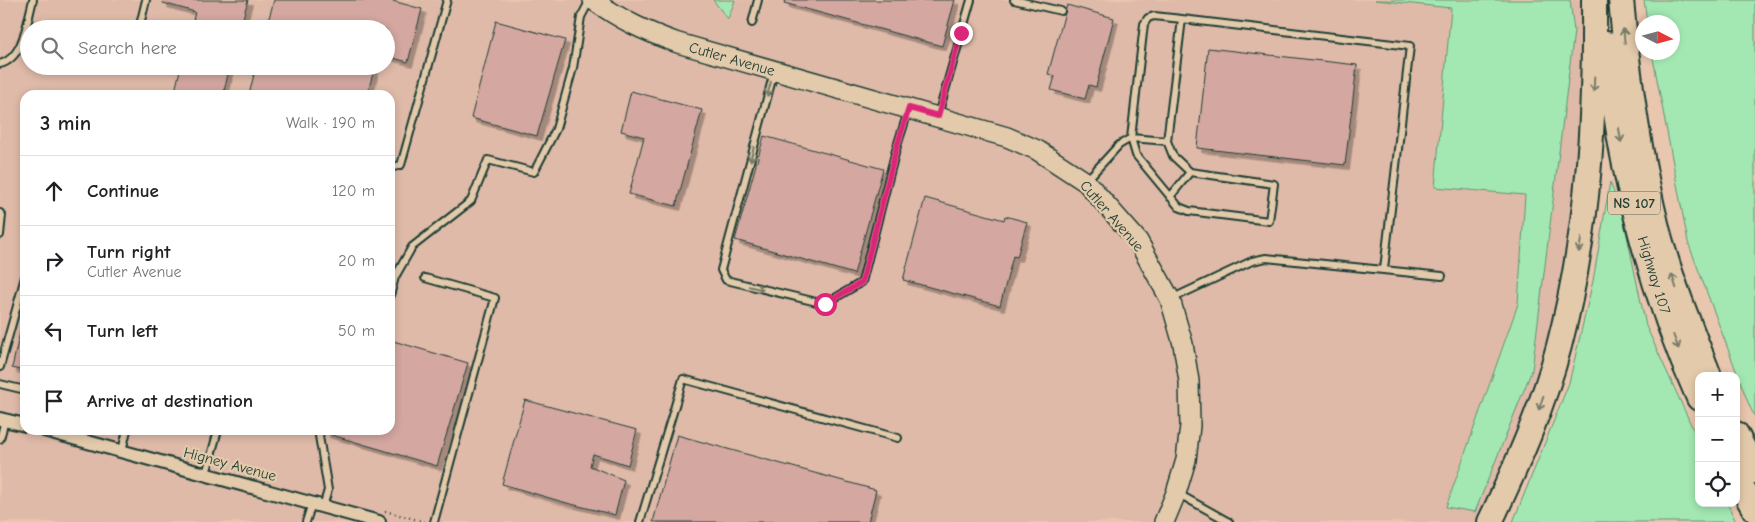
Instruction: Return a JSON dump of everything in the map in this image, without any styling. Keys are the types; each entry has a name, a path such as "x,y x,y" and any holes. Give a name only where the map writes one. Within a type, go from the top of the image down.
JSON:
{"highway":[{"path":"1490,522 1512,476 1538,411 1559,346 1574,278 1586,210 1592,141 1594,0"},
{"name":"Highway 107","path":"1602,0 1624,160 1641,235 1664,311 1695,388"},
{"path":"1621,0 1628,76 1641,154 1658,234 1683,310 1707,372"},
{"path":"1740,442 1755,471"},
{"path":"1740,484 1755,510"}],"street":[{"name":"Cutler Avenue","path":"591,0 643,31 678,43 1007,137 1037,150 1086,182 1138,241 1158,274 1170,299 1183,344 1189,381 1190,426 1186,460 1176,493 1164,522"},
{"path":"3,420 20,424"},
{"name":"Higney Avenue","path":"63,435 379,522"}],"lane":[{"path":"27,20 33,0"},
{"path":"140,20 146,0"},
{"path":"395,166 400,165 447,0"},
{"path":"395,277 412,247 470,201 488,160 534,172 556,128 573,68 581,17 591,0"},
{"path":"752,22 758,0"},
{"path":"938,116 971,0"},
{"path":"1014,0 1061,11"},
{"path":"1182,19 1167,141 1173,156 1190,172 1274,184 1269,220 1184,210 1170,198 1136,155 1131,138 1144,24 1148,18 1154,16 1182,19 1410,46 1384,270"},
{"path":"0,64 8,62 20,47"},
{"path":"774,71 721,270 726,280 825,304 862,282 897,146 909,108"},
{"path":"1086,182 1118,145 1131,138 1167,141"},
{"path":"1170,198 1190,172"},
{"path":"0,213 2,215 0,235"},
{"path":"1170,299 1252,261 1266,258 1442,276"},
{"path":"425,278 495,298 434,522"},
{"path":"0,367 20,295"},
{"path":"640,522 684,379 898,438"},
{"path":"0,384 20,389"},
{"path":"0,439 3,420"},
{"path":"122,451 126,435"},
{"path":"206,474 217,435"},
{"path":"306,522 328,490 319,435"},
{"path":"1176,493 1229,522"}],"shaded area":[{"path":"0,0 713,0 728,19 735,0 1375,0 1451,8 1435,186 1525,195 1518,304 1446,507 1532,370 1574,31 1570,0 1586,0 1599,129 1525,464 1488,522 0,522"}],"green space":[{"path":"713,0 735,0 728,19"},
{"path":"1375,0 1570,0 1574,31 1532,370 1475,512 1446,507 1518,304 1525,195 1435,187 1451,8"},
{"path":"1644,0 1755,0 1755,417 1740,381 1740,372 1737,372 1688,242 1653,60 1680,60 1680,15 1646,15"},
{"path":"1610,182 1623,217 1646,326 1695,433 1695,507 1729,507 1736,522 1513,522 1569,383 1593,281"}],"building":[{"path":"164,0 248,0 242,20 193,20 195,12 163,3"},
{"path":"274,0 389,0 422,9 408,62 395,58 395,20 268,20"},
{"path":"785,0 955,0 942,46 784,3"},
{"path":"1067,5 1114,18 1096,87 1089,85 1085,99 1051,90 1055,76 1048,74"},
{"path":"496,21 565,40 537,136 471,118"},
{"path":"1208,48 1357,65 1345,165 1197,148"},
{"path":"179,75 228,75 224,90 175,90"},
{"path":"254,75 373,75 368,90 250,90"},
{"path":"631,91 702,110 676,206 629,194 644,137 621,131"},
{"path":"764,136 883,169 854,274 735,240"},
{"path":"925,198 1004,220 1005,216 1027,222 1017,257 1013,256 1000,306 903,280"},
{"path":"20,332 20,370 12,368"},
{"path":"395,341 468,363 437,466 332,435 395,435"},
{"path":"525,400 637,430 628,465 593,454 590,466 624,480 615,515 502,484"},
{"path":"677,435 876,490 868,522 653,522"}],"route":[{"path":"825,304 862,282 897,146 909,108 938,116 961,33"}]}
